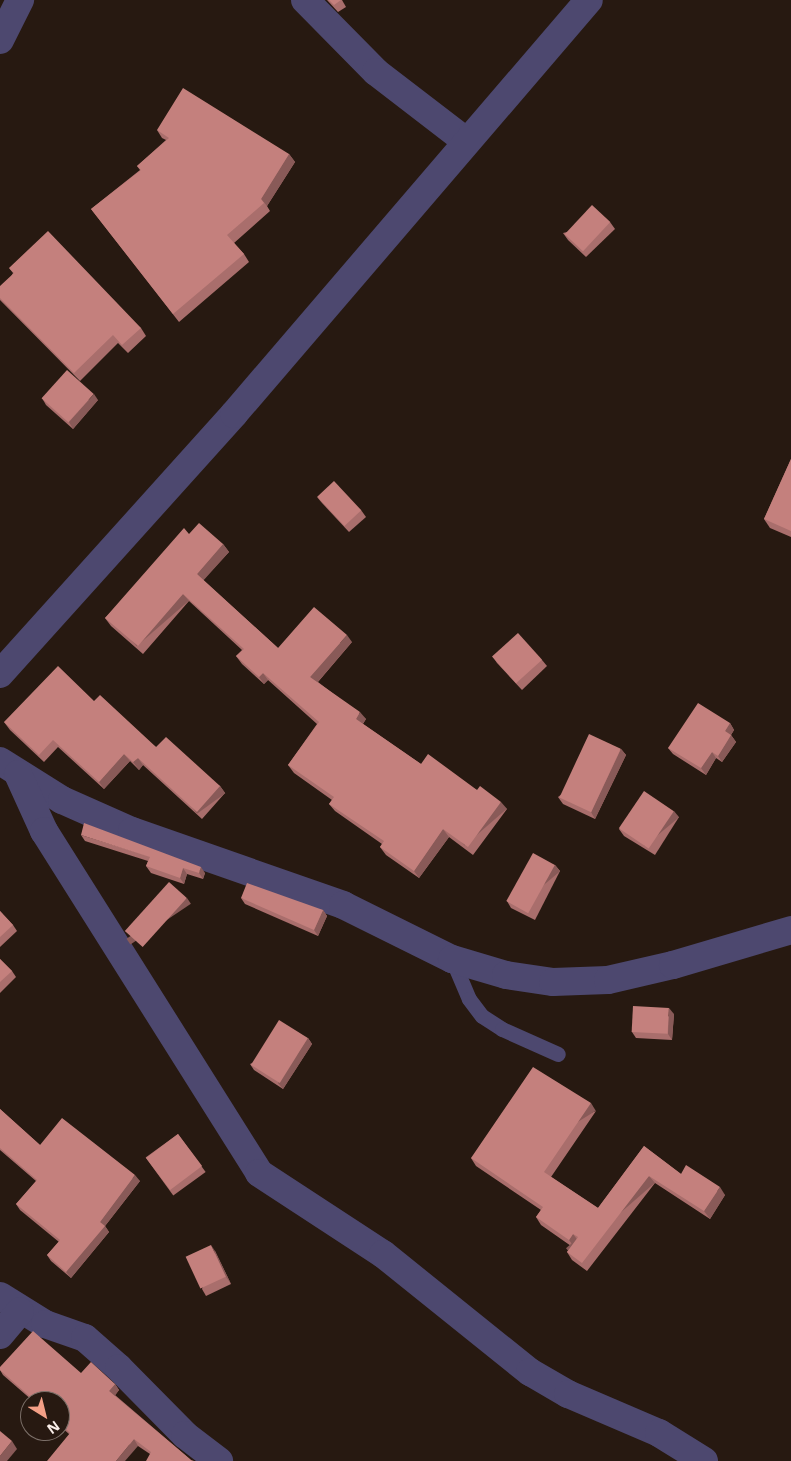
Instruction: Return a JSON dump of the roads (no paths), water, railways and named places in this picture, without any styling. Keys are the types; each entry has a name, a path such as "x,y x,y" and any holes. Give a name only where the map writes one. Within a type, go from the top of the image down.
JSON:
{"street":[{"path":"0,40 20,0"},
{"path":"305,0 376,72 466,141"},
{"path":"0,674 234,414 466,141 589,0"},
{"path":"9,768 62,800 132,831 343,905 452,959 532,980 578,982 638,974 791,930"},
{"path":"9,768 44,831 259,1173 383,1254 530,1372 568,1394 659,1432 704,1461"},
{"path":"0,1335 10,1303 45,1324 85,1338 119,1368 186,1435 219,1461"}],"lane":[{"path":"452,959 469,999 482,1016 502,1029 558,1054"}]}
